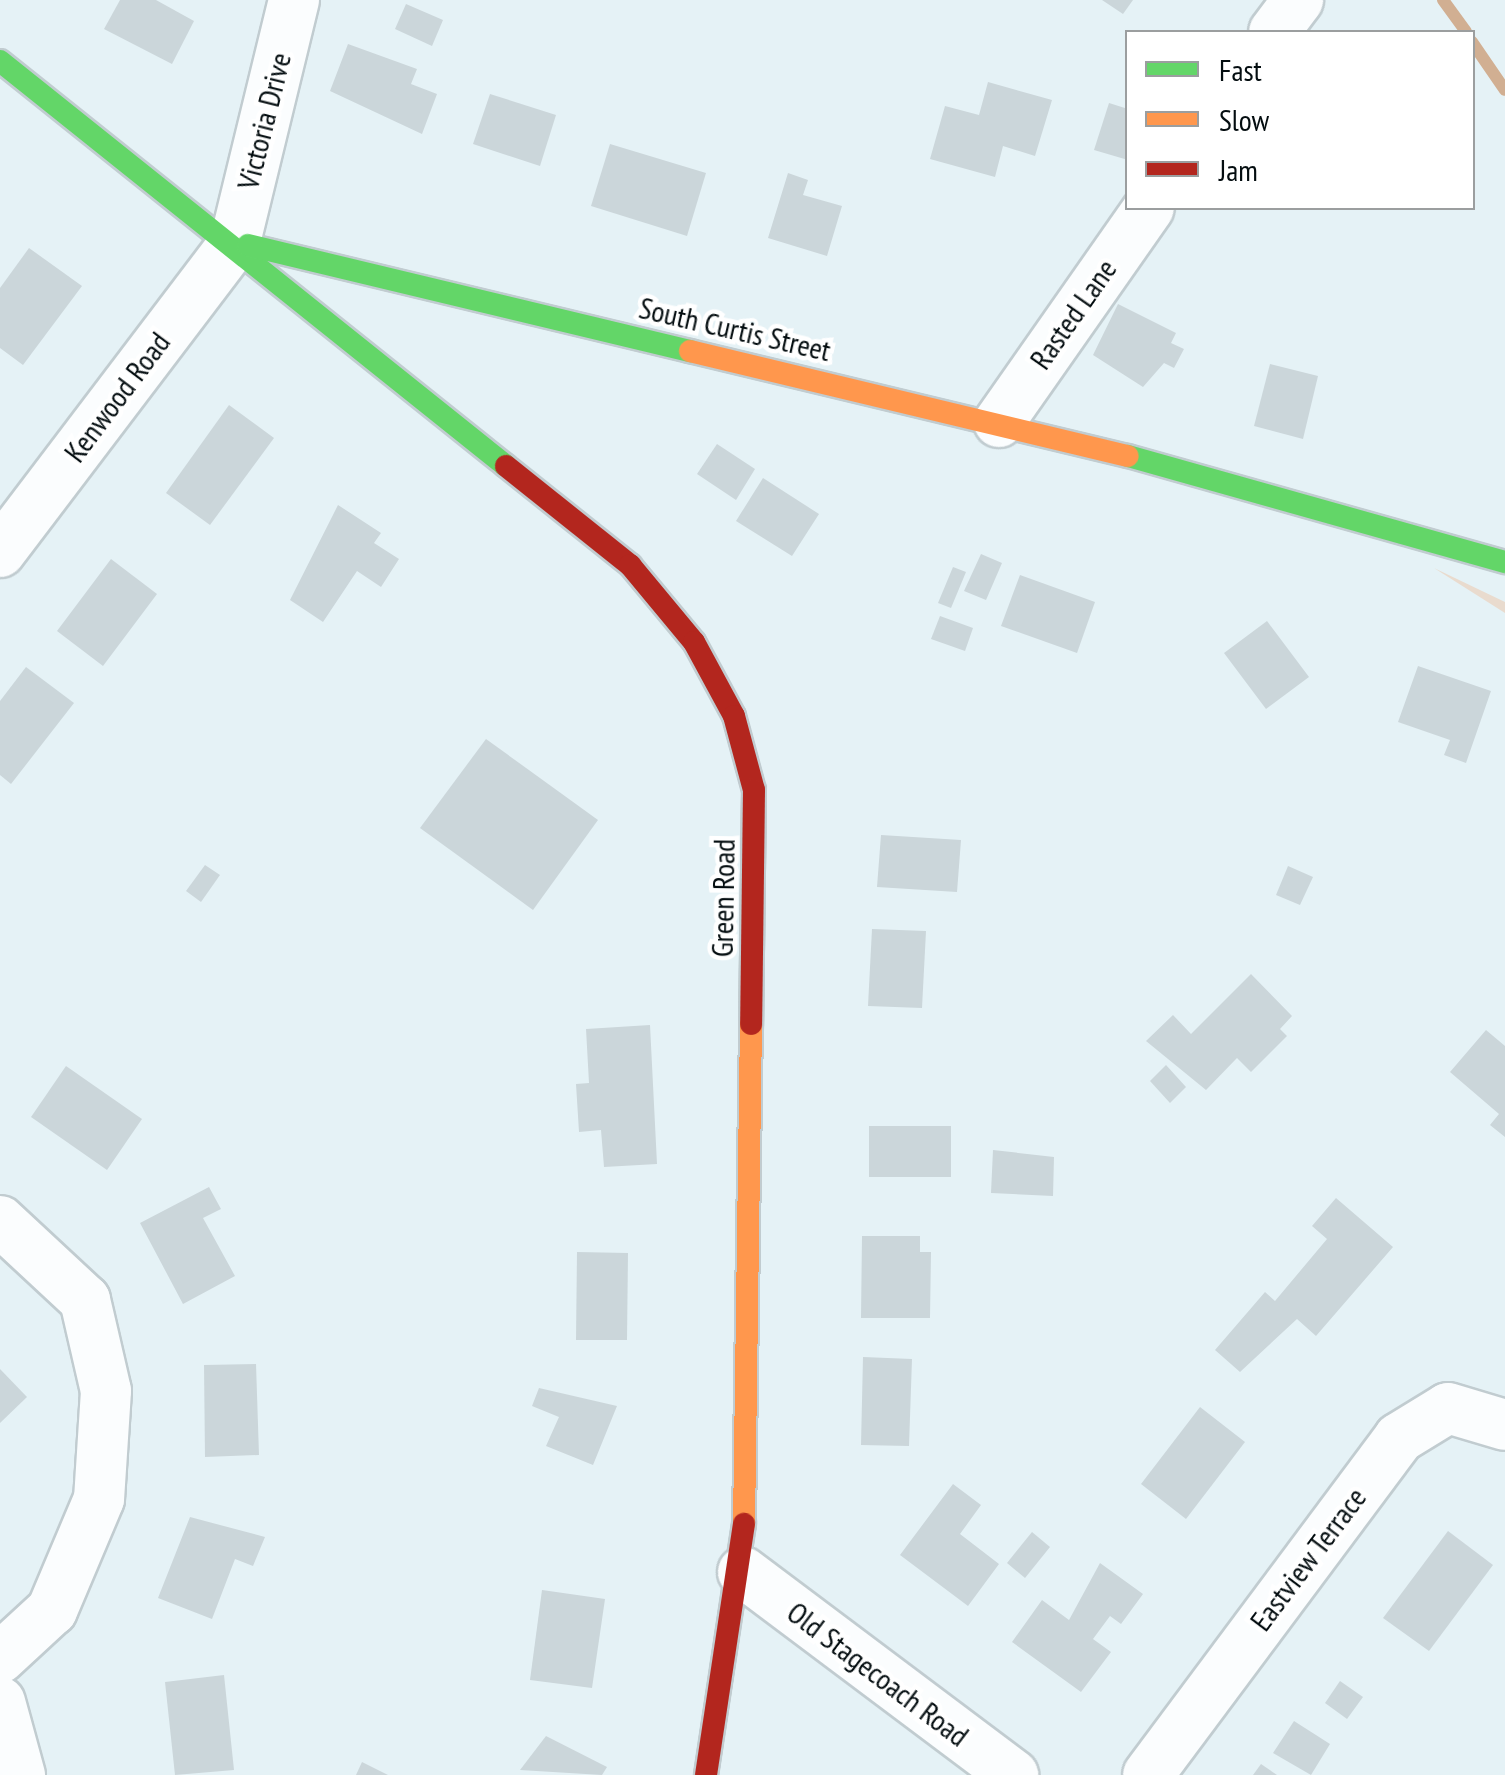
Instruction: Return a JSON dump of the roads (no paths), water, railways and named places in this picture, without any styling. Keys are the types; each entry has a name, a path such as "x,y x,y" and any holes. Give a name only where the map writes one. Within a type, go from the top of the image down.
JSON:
{"street":[{"name":"Victoria Drive","path":"235,242 294,0"},
{"path":"1276,30 1298,0"},
{"name":"South Curtis Street","path":"0,61 235,242 1290,494 1505,562"},
{"name":"Rasted Lane","path":"999,422 1148,210"},
{"name":"Kenwood Road","path":"0,552 235,242"},
{"name":"Green Road","path":"235,242 630,564 694,642 734,716 754,790 744,1572 706,1775"},
{"path":"0,1658 52,1610 99,1499 106,1391 86,1300 10,1226"},
{"name":"Eastview Terrace","path":"1148,1775 1398,1438 1448,1408 1505,1425"},
{"name":"Old Stagecoach Road","path":"744,1572 1013,1775"},
{"path":"0,1702 20,1775"}],"waterway":[{"path":"1443,0 1465,30"},
{"path":"1475,46 1505,90"}]}
